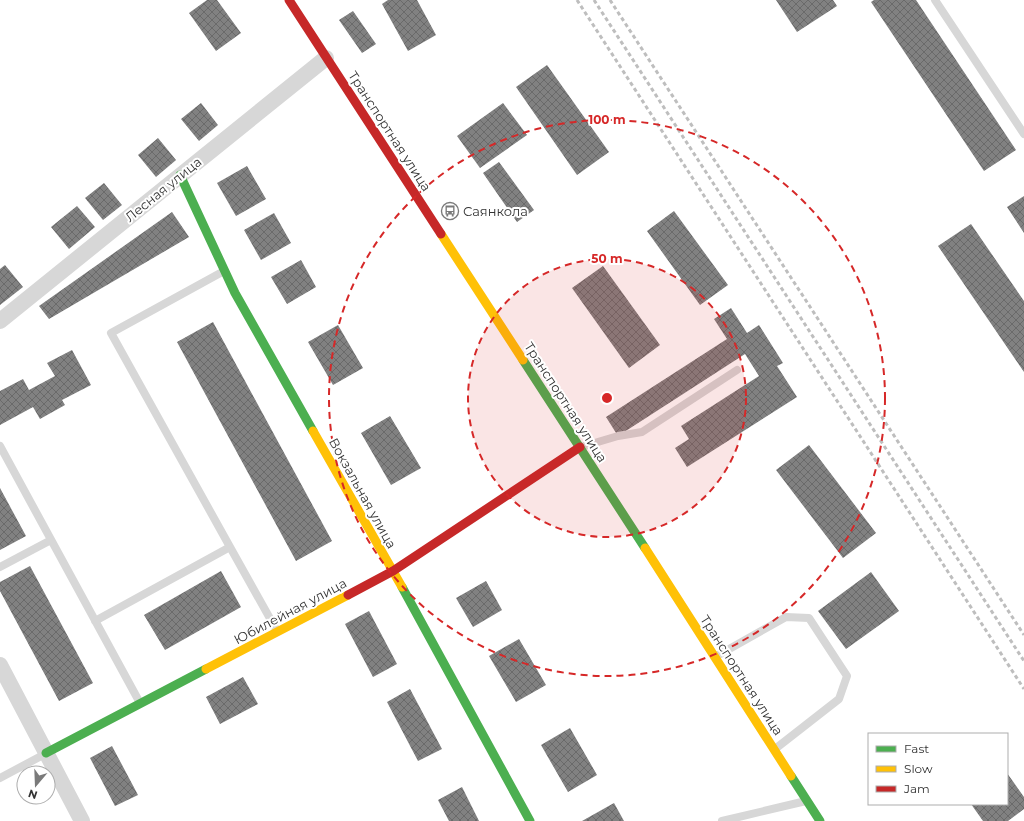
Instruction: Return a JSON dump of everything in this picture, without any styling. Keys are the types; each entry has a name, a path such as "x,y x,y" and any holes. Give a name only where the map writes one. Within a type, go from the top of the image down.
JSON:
{"street":[{"name":"Транспортная улица","path":"289,0 820,821"},
{"name":"Лесная улица","path":"0,321 326,58"},
{"name":"Вокзальная улица","path":"180,175 235,293 393,571 530,821"},
{"name":"Юбилейная улица","path":"46,753 393,571 580,448"},
{"path":"0,665 82,821"}],"lane":[{"path":"935,0 1024,134"},
{"path":"225,270 111,334 278,632"},
{"path":"580,448 618,436 642,432 737,370"},
{"path":"0,446 140,704"},
{"path":"0,567 51,540"},
{"path":"96,621 230,547"},
{"path":"715,657 786,616 809,618 847,676 839,699 774,750"},
{"name":"Юбилейная улица","path":"0,778 46,753"},
{"path":"722,821 807,801"}],"building":[{"path":"207,0 217,0 241,33 216,51 189,13"},
{"path":"388,0 417,0 436,35 408,51 382,4"},
{"path":"776,0 833,0 837,6 797,32"},
{"path":"874,0 916,0 1016,150 984,171 871,2"},
{"path":"353,11 376,44 362,53 339,20"},
{"path":"547,65 609,152 577,175 516,87"},
{"path":"201,103 218,125 199,141 181,119"},
{"path":"503,103 527,135 480,168 457,136"},
{"path":"158,138 176,160 156,177 138,155"},
{"path":"499,162 534,210 517,222 483,173"},
{"path":"247,166 266,199 236,216 217,183"},
{"path":"104,183 122,205 103,220 85,198"},
{"path":"1024,196 1024,233 1007,207"},
{"path":"77,206 95,227 69,249 51,227"},
{"path":"674,211 728,285 700,305 647,231"},
{"path":"172,212 189,237 49,319 39,306"},
{"path":"274,213 291,243 261,260 244,230"},
{"path":"971,224 1024,301 1024,372 938,246"},
{"path":"301,260 316,287 287,304 271,277"},
{"path":"5,265 23,287 0,305 0,269"},
{"path":"603,266 660,345 629,368 572,288"},
{"path":"731,308 747,333 759,325 783,363 777,366 797,397 687,467 675,448 689,439 681,426 759,376 745,354 618,436 606,417 727,339 714,319"},
{"path":"213,322 332,541 296,561 177,342"},
{"path":"338,325 363,368 333,385 308,342"},
{"path":"72,350 91,385 62,400 65,405 40,419 33,407 0,425 0,391 23,379 29,390 55,376 47,363"},
{"path":"390,416 421,468 391,485 361,433"},
{"path":"809,445 876,533 843,558 776,470"},
{"path":"0,488 26,536 0,550"},
{"path":"30,566 93,683 59,701 0,591 0,582"},
{"path":"221,571 241,607 165,650 144,615"},
{"path":"871,572 899,611 846,649 818,611"},
{"path":"486,581 502,610 473,627 456,598"},
{"path":"369,611 397,664 373,677 345,624"},
{"path":"519,639 546,685 516,702 489,656"},
{"path":"243,677 258,704 220,724 206,697"},
{"path":"410,689 442,749 418,761 387,702"},
{"path":"570,728 597,775 568,792 541,745"},
{"path":"112,746 138,795 115,806 90,758"},
{"path":"1008,774 1024,797 1024,809 1008,821 983,821 972,805 1008,805"},
{"path":"462,787 479,821 449,821 438,800"},
{"path":"614,803 624,821 582,821"}],"railway":[{"path":"577,0 1024,689"},
{"path":"594,0 1024,661"},
{"path":"610,0 1024,635"}],"traffic: fast":[{"path":"180,175 235,293 313,431"},
{"path":"523,360 645,548"},
{"path":"402,587 530,821"},
{"path":"46,753 206,669"},
{"path":"791,776 820,821"}],"traffic: slow":[{"path":"441,234 523,360"},
{"path":"313,431 402,587"},
{"path":"645,548 791,776"},
{"path":"206,669 348,595"}],"traffic: jam":[{"path":"289,0 441,234"},
{"path":"348,595 393,571 580,447"}],"place":[{"name":"Саянкола","path":"450,211"}]}
